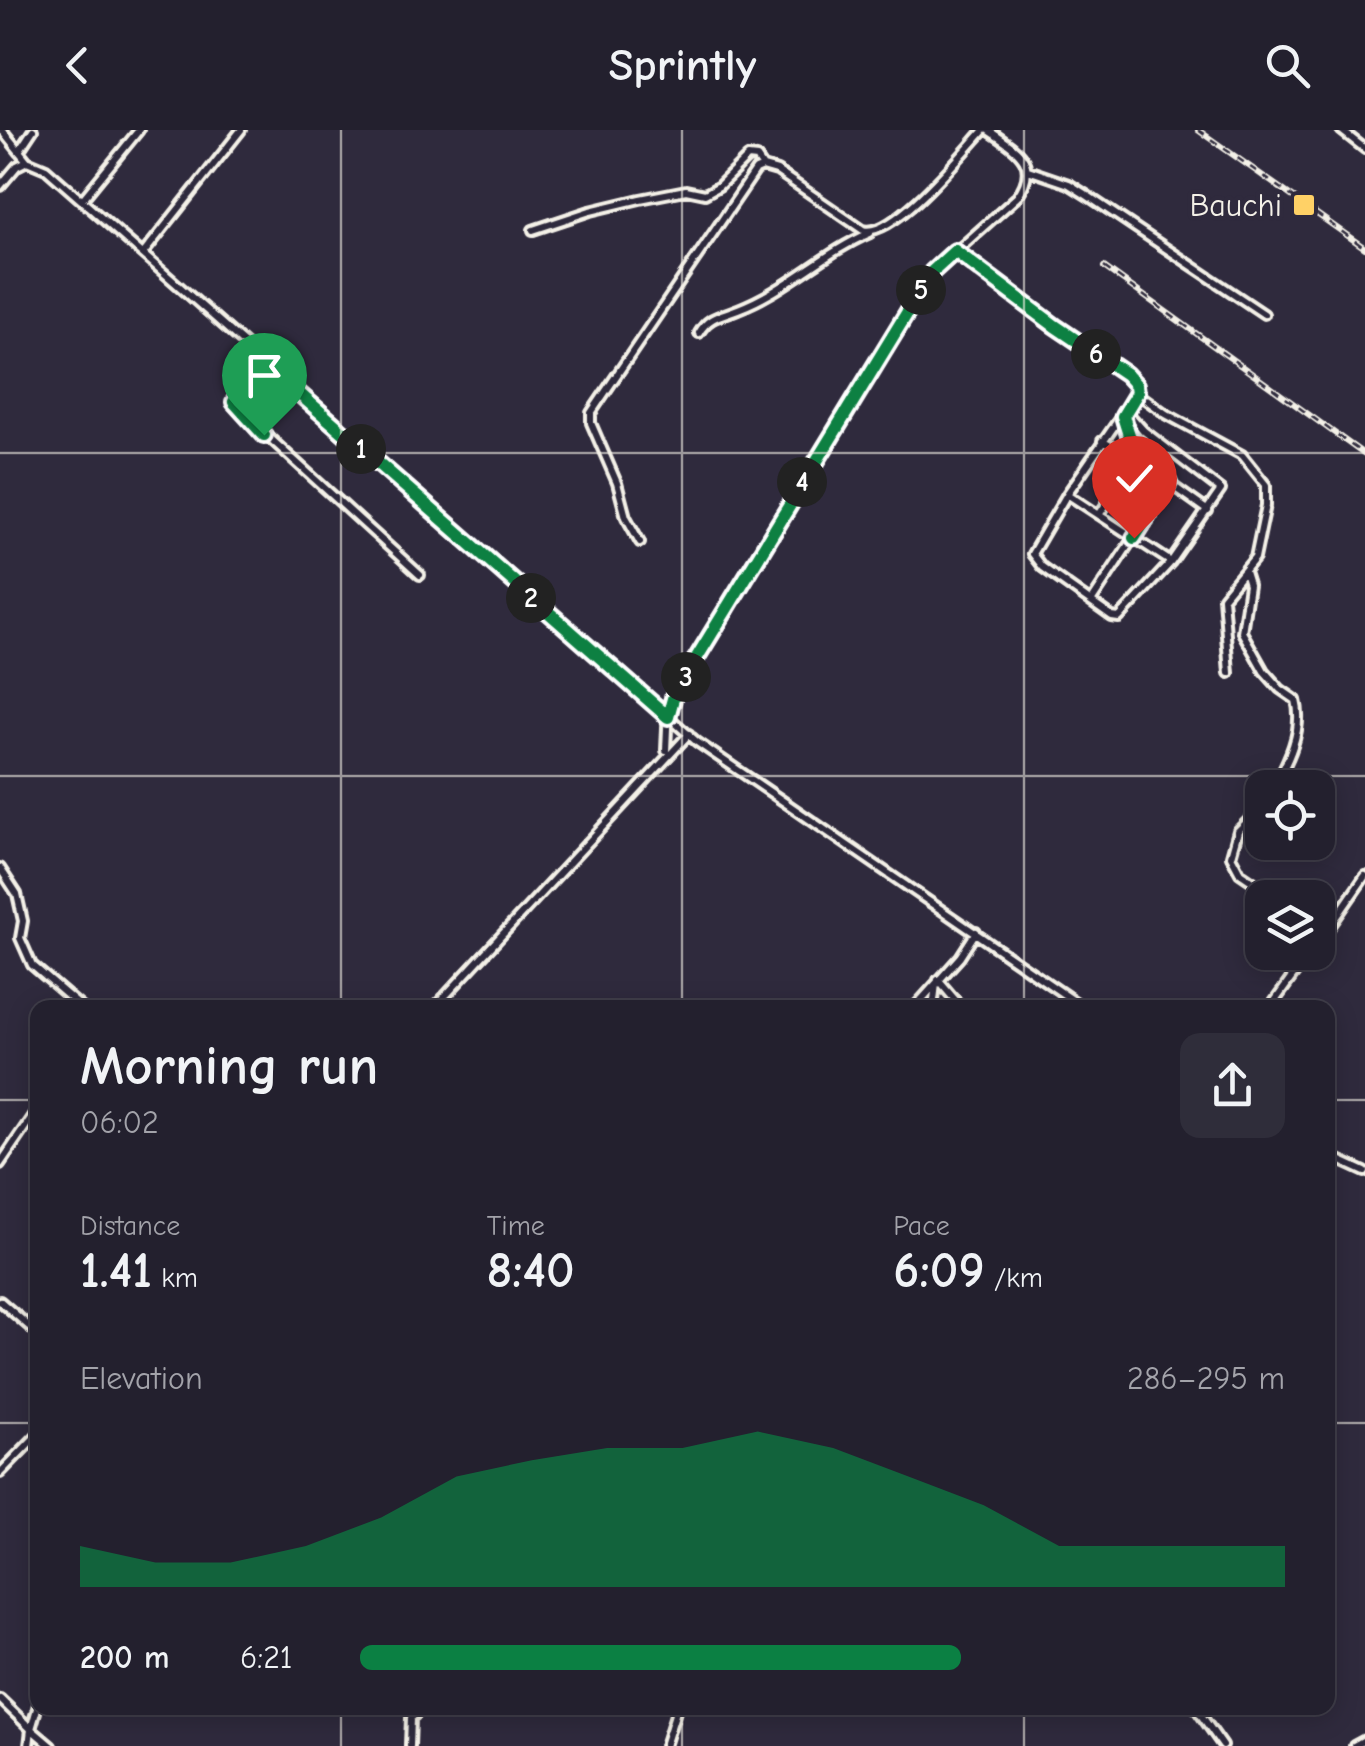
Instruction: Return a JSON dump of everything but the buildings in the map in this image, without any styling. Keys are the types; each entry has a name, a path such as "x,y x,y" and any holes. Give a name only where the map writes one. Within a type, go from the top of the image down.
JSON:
{"street":[{"path":"2,130 27,161 46,169 82,200 697,742 1073,1000"},
{"path":"19,151 32,130"},
{"path":"82,200 140,130"},
{"path":"143,254 241,130"},
{"path":"666,750 674,695 932,272 1027,184 1028,170 1023,158 986,130 885,227 838,247 766,295 710,319 699,333"},
{"path":"1341,130 1365,150"},
{"path":"533,230 590,211 686,190 705,194 719,186 748,157 757,158 763,166 778,171 871,232"},
{"path":"0,186 17,166 27,161"},
{"path":"640,542 626,518 617,484 591,423 591,413 750,178 763,166"},
{"path":"1028,170 1078,190 1264,314"},
{"path":"955,251 1136,385 1137,393 1102,440 1032,554 1042,567 1112,617 1120,618 1171,562 1221,490 1124,414"},
{"path":"262,361 236,396 234,402 239,410 420,575"},
{"path":"1137,393 1166,414 1242,455 1261,477 1268,493 1255,558 1223,597 1229,674"},
{"path":"1124,414 1138,461"},
{"path":"1102,440 1208,512"},
{"path":"1099,514 1138,461"},
{"path":"1091,602 1169,483"},
{"path":"1067,494 1171,562"},
{"path":"1245,572 1248,585 1242,632 1264,671 1296,700 1300,714 1283,770"},
{"path":"677,749 685,732"},
{"path":"661,760 685,732"},
{"path":"441,1000 661,760 697,742"},
{"path":"1245,825 1238,832 1232,856 1240,873 1250,880"},
{"path":"0,868 17,894 23,921 20,938 32,965 73,1000"},
{"path":"1335,919 1365,876"},
{"path":"921,1000 976,932"},
{"path":"1276,1000 1297,970"},
{"path":"934,1000 937,982"},
{"path":"937,982 954,1000"},
{"path":"0,1164 30,1120"},
{"path":"1335,1158 1365,1172"},
{"path":"0,1302 30,1327"},
{"path":"0,1473 30,1442"},
{"path":"0,1699 51,1746"},
{"path":"29,1746 35,1715"},
{"path":"410,1746 411,1718 415,1715"},
{"path":"666,1746 675,1715"},
{"path":"1201,1715 1223,1746"},
{"path":"1354,1746 1365,1740"}],"railway":[{"path":"1198,130 1365,248"},
{"path":"1104,267 1365,455"}],"place":[{"name":"Bauchi","path":"1304,205"}],"route":[{"path":"264,435 234,402 262,361 668,717 674,695 932,272 955,251 1136,385 1137,393 1123,416 1132,446 1140,462 1169,483 1134,538"}]}
